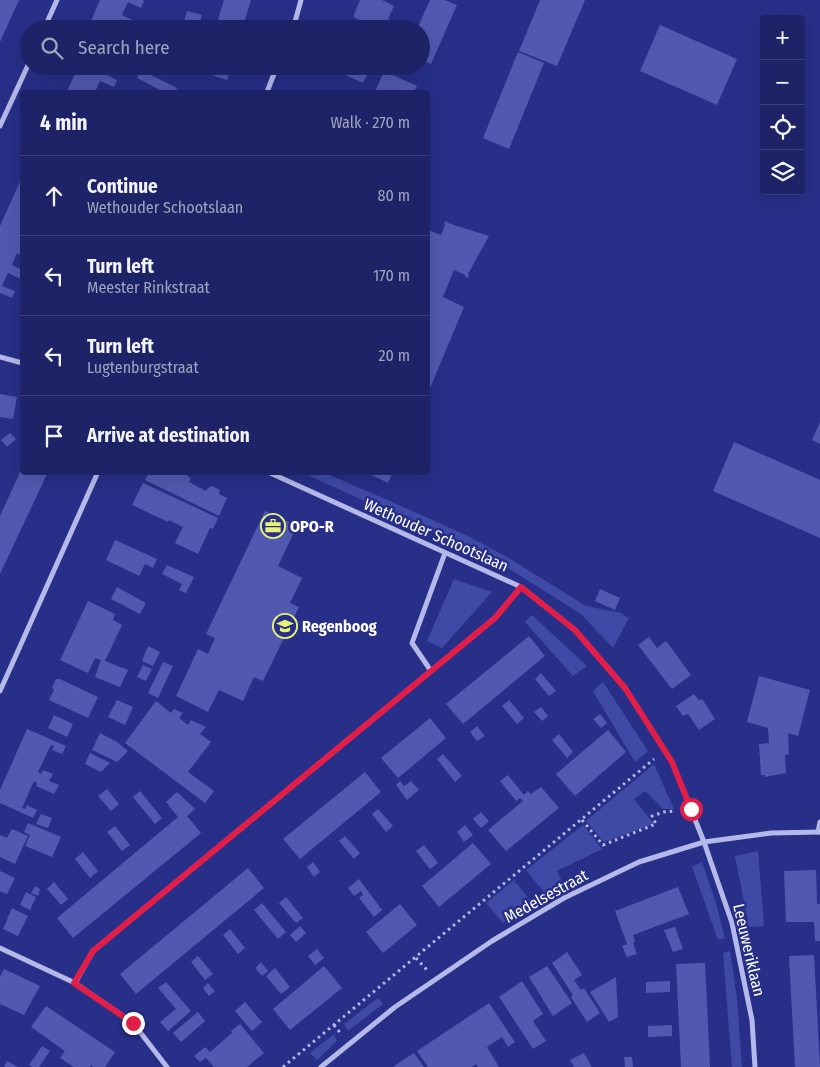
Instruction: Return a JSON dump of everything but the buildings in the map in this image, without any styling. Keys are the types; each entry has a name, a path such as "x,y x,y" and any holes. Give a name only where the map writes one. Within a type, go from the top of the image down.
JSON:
{"street":[{"path":"48,20 57,0"},
{"path":"295,20 300,0"},
{"path":"0,126 23,75"},
{"path":"268,90 274,75"},
{"path":"0,357 20,362"},
{"path":"0,691 97,475"},
{"name":"Wethouder Schootslaan","path":"275,475 521,587 575,630 625,688 672,762 704,842"},
{"path":"431,670 412,643 445,553"},
{"path":"74,983 93,951 495,618 521,587"},
{"path":"819,832 820,822"},
{"name":"Medelsestraat","path":"321,1067 394,1007 492,941 564,898 639,862 704,842 771,834 819,832"},
{"name":"Leeuweriklaan","path":"704,842 732,923 752,1020 755,1067"},
{"path":"0,948 74,983 133,1023 167,1067"}],"path":[{"path":"283,1067 664,751"},
{"path":"582,820 604,845 656,824 652,816 664,812 691,809"}],"shaded area":[{"path":"307,475 330,475 383,498 468,536 507,557 586,606 621,613 629,618 613,648 581,614 500,563"},
{"path":"454,579 492,592 442,648 427,641"},
{"path":"532,615 587,666 573,676 525,622"},
{"path":"603,682 648,751 635,762 593,691"},
{"path":"654,764 674,809 663,809 645,791 634,799 654,824 604,842 586,821"},
{"path":"583,825 602,849 557,871 564,886 547,896 526,870"},
{"path":"758,851 764,926 749,927 735,856"},
{"path":"702,862 725,938 718,940 692,867"},
{"path":"514,880 533,904 503,923 486,903"},
{"path":"730,951 737,998 742,1067 732,1067 723,953"},
{"path":"378,998 383,1004 348,1031 344,1024"},
{"path":"334,1034 337,1041 317,1060 310,1053"}],"place":[{"name":"OPO-R","path":"273,526"},
{"name":"Regenboog","path":"285,626"}],"route":[{"path":"133,1023 74,983 93,951 495,618 521,587 575,630 625,688 672,762 691,809"}]}
